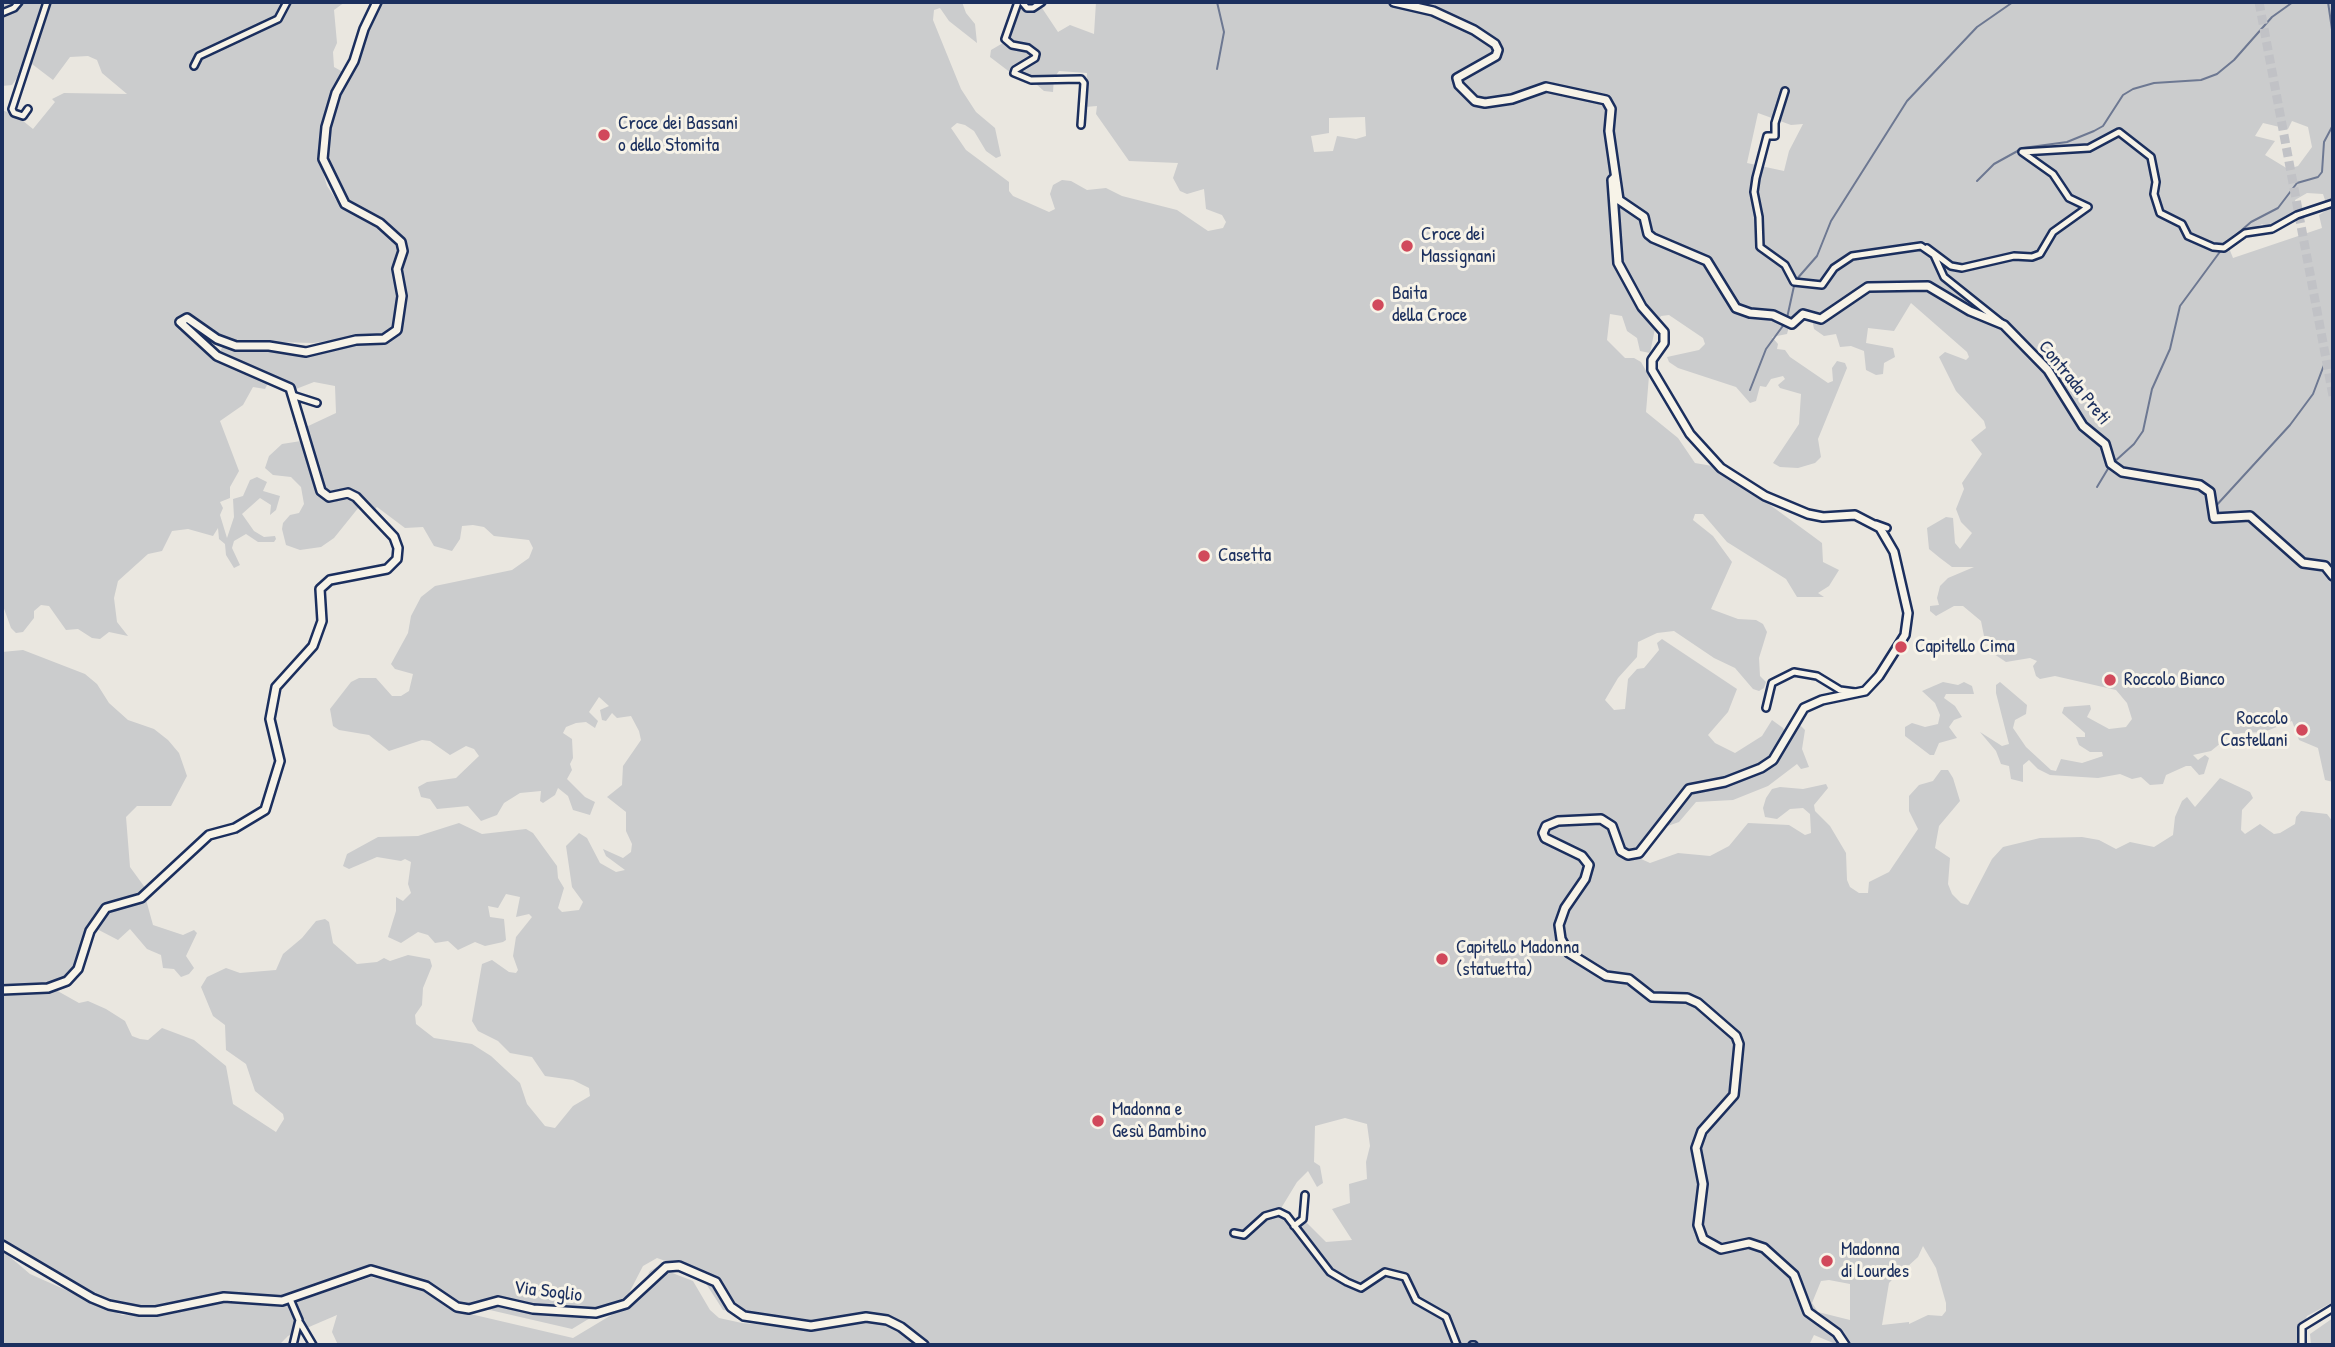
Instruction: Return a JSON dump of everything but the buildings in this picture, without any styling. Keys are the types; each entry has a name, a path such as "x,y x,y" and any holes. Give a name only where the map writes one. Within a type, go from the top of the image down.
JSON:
{"street":[{"path":"2,13 19,2"},
{"path":"28,109 23,116 14,113 12,109 47,2"},
{"path":"194,66 199,56 278,19 287,2"},
{"path":"2,990 40,989 67,981 78,969 88,936 100,914 115,904 136,901 209,835 239,826 267,808 280,761 270,719 278,683 305,659 313,646 322,621 319,594 323,584 387,569 394,563 398,553 392,535 354,495 346,493 329,497 321,491 292,395 285,384 217,356 180,321 187,318 217,339 236,346 269,346 306,352 356,340 384,339 397,330 402,296 397,269 402,253 401,242 386,228 345,204 324,162 327,123 336,93 351,67 377,2"},
{"path":"1042,2 1033,8 1027,8 1020,2 1005,38 1012,46 1034,50 1037,54 1035,58 1015,69 1014,73 1031,80 1081,79 1084,83 1081,125"},
{"path":"1400,3 1433,11 1474,30 1495,44 1499,51 1496,56 1457,78 1459,85 1475,101 1485,103 1512,99 1544,87 1595,95 1606,100 1611,109 1609,131 1619,200 1644,216 1648,234 1707,261 1737,308 1750,313 1769,314 1795,323 1803,314 1821,318 1868,288 1919,285 2004,325"},
{"path":"1784,93 1774,122 1775,136 1767,136 1754,192 1759,217 1760,247 1785,265 1796,282 1822,285 1834,268 1852,256 1921,246 1951,266 1962,268 2014,256 2032,257 2040,254 2053,232 2088,207 2069,198 2053,174 2022,152 2090,148 2119,132 2151,157 2156,182 2154,194 2160,213 2182,224 2189,236 2213,247 2224,248 2245,233 2272,229 2297,215 2333,203"},
{"path":"1615,177 1612,180 1615,243 1620,271 1642,307 1663,329 1665,340 1653,357 1652,370 1695,441 1721,468 1765,496 1814,516 1855,515 1886,528"},
{"name":"Contrada Preti","path":"1927,248 1934,255 1944,277 2004,325 2048,370 2083,426 2105,444 2113,465 2122,472 2200,485 2210,492 2213,509 2219,520 2250,516 2303,563 2325,566 2333,576"},
{"path":"292,395 317,404"},
{"path":"1845,1345 1837,1333 1808,1312 1794,1275 1764,1248 1749,1243 1721,1249 1703,1239 1698,1225 1703,1184 1696,1148 1702,1131 1734,1095 1738,1044 1736,1036 1698,1003 1687,998 1651,998 1629,979 1606,976 1569,953 1561,939 1559,925 1565,908 1585,879 1589,865 1582,856 1545,838 1543,833 1551,823 1601,819 1612,826 1620,851 1628,855 1639,853 1651,842 1683,793 1700,785 1725,782 1761,768 1773,760 1804,708 1822,700 1865,691 1879,676 1908,627 1894,552 1884,531 1875,524"},
{"path":"1766,708 1772,684 1794,672 1817,676 1840,690 1865,691"},
{"path":"1294,1226 1303,1219 1305,1195"},
{"path":"1234,1233 1244,1235 1270,1213 1279,1212 1294,1226 1330,1272 1358,1288 1384,1272 1405,1277 1416,1300 1446,1317 1457,1345"},
{"name":"Via Soglio","path":"2,1245 92,1298 125,1309 156,1311 224,1297 266,1301 290,1299 371,1270 426,1286 457,1307 469,1309 498,1301 533,1309 596,1314 626,1304 666,1266 679,1266 716,1282 731,1307 744,1316 811,1326 866,1317 887,1320 924,1345"},
{"path":"290,1299 313,1345"},
{"path":"2302,1345 2302,1327 2333,1308"},
{"path":"293,1345 299,1320"}],"shaded area":[{"path":"2,2 345,2 334,10 337,43 333,52 334,67 343,72 331,92 319,143 319,159 327,186 337,201 392,236 401,248 396,324 386,333 313,343 237,341 210,330 195,318 184,314 180,317 177,322 180,327 189,331 207,351 269,381 265,389 253,387 243,405 220,421 239,471 230,487 230,498 220,502 223,508 220,515 227,538 234,517 233,499 243,496 250,480 257,477 267,482 263,491 280,496 276,510 270,515 271,505 260,498 242,514 254,531 264,537 275,536 276,539 274,542 258,542 246,534 234,541 232,548 240,565 234,568 226,555 225,544 219,539 218,528 213,536 188,529 172,531 162,551 148,554 118,581 114,598 117,622 128,636 109,632 100,639 92,638 78,629 66,630 49,606 41,605 34,611 34,618 23,632 16,633 11,628 2,603 2,110 17,116 33,129 55,102 52,99 64,93 127,94 102,73 97,60 88,56 70,57 53,80 32,64 22,71 12,85 2,86"},
{"path":"381,2 962,2 966,13 975,24 977,43 949,21 940,8 934,10 933,20 961,89 976,112 995,128 1001,156 996,158 986,151 974,131 965,125 957,123 951,128 966,150 1009,182 1009,191 1013,196 1049,212 1055,209 1050,194 1053,185 1062,180 1071,181 1087,190 1106,188 1122,196 1177,210 1208,231 1223,228 1226,222 1222,215 1206,209 1204,189 1187,194 1180,191 1173,178 1178,163 1129,161 1096,114 1097,106 1085,107 1087,73 1059,71 1054,78 1053,92 1044,91 1028,77 1011,73 990,57 991,50 1003,43 1007,35 1016,2 1038,2 1058,32 1070,25 1094,34 1096,2 2333,2 2333,782 2325,780 2318,748 2299,740 2292,721 2264,732 2241,733 2227,738 2211,751 2193,755 2198,760 2205,755 2209,758 2204,774 2199,775 2191,766 2186,766 2166,775 2163,784 2150,785 2141,777 2132,779 2120,774 2098,778 2050,775 2029,760 2023,765 2023,782 2011,779 2009,766 2001,764 1996,751 1980,732 2002,746 2009,744 1996,693 1996,685 2000,682 2027,705 2026,714 2015,720 2013,728 2026,747 2051,770 2056,771 2061,759 2082,763 2103,756 2102,752 2090,752 2079,745 2076,737 2085,737 2085,733 2062,713 2064,707 2090,705 2087,717 2109,729 2126,727 2132,719 2127,703 2116,690 2055,676 2040,679 2033,666 2037,661 2030,658 2006,662 1994,654 1990,641 1984,636 1981,621 1963,606 1954,606 1936,616 1930,611 1930,606 1939,605 1937,598 1940,586 1948,578 1974,567 1952,567 1929,549 1927,528 1946,517 1953,518 1955,543 1960,549 1972,533 1961,522 1956,509 1964,489 1962,483 1982,454 1971,440 1986,428 1984,421 1956,391 1939,357 1945,352 1966,360 1969,357 1967,352 1911,303 1894,331 1868,328 1866,343 1893,348 1895,357 1884,363 1883,374 1876,375 1866,370 1864,351 1851,346 1840,347 1836,334 1824,336 1814,329 1812,319 1800,314 1792,316 1787,334 1772,337 1778,344 1777,349 1785,350 1790,357 1828,383 1833,381 1832,368 1837,361 1845,363 1847,368 1818,439 1821,457 1815,463 1798,468 1780,467 1773,463 1799,424 1801,394 1780,388 1778,385 1785,379 1783,376 1771,379 1766,387 1760,386 1756,401 1750,403 1736,387 1678,368 1669,362 1667,357 1699,350 1705,344 1703,338 1669,315 1661,316 1656,324 1650,353 1640,351 1637,338 1627,331 1622,316 1610,314 1607,340 1625,358 1634,358 1641,362 1649,376 1646,412 1678,438 1695,463 1718,467 1822,543 1823,562 1839,570 1829,586 1818,593 1824,597 1797,597 1786,579 1727,542 1703,514 1695,514 1693,520 1713,536 1732,562 1711,609 1738,619 1756,620 1763,624 1767,632 1759,658 1760,676 1766,682 1764,688 1759,691 1753,689 1735,668 1714,658 1674,631 1657,633 1638,642 1637,657 1618,678 1605,700 1614,710 1625,709 1628,679 1637,669 1644,668 1659,650 1657,643 1662,639 1737,689 1728,712 1708,735 1715,743 1735,753 1762,736 1772,720 1783,728 1790,739 1800,725 1805,730 1802,749 1809,767 1801,769 1797,764 1768,786 1733,800 1696,802 1679,822 1662,828 1644,850 1639,858 1650,863 1678,853 1710,856 1729,846 1748,823 1789,825 1805,835 1811,833 1810,814 1803,808 1790,809 1777,819 1765,817 1763,808 1766,798 1772,789 1780,787 1803,789 1826,784 1828,788 1814,805 1815,811 1830,826 1846,853 1847,880 1850,887 1859,893 1868,893 1869,882 1889,872 1918,829 1909,811 1909,796 1919,785 1933,781 1941,770 1948,770 1953,778 1960,801 1939,826 1935,848 1950,858 1948,884 1952,894 1961,903 1968,905 1992,859 2003,847 2040,838 2082,837 2099,840 2116,849 2130,842 2154,847 2173,835 2175,817 2182,801 2187,797 2195,807 2220,778 2250,792 2253,798 2242,810 2241,830 2245,834 2260,824 2274,834 2280,833 2295,824 2301,811 2327,814 2333,822 2333,1302 2307,1316 2296,1345 1838,1345 1814,1335 1809,1345 928,1345 909,1328 873,1315 843,1315 810,1322 723,1310 703,1279 691,1270 657,1258 643,1266 628,1295 572,1329 451,1301 426,1281 366,1269 279,1298 229,1292 160,1308 123,1307 77,1286 16,1250 2,1240 2,994 31,994 54,989 79,1003 88,1001 106,1009 125,1021 132,1036 140,1039 148,1040 162,1028 194,1040 226,1066 233,1104 276,1132 284,1119 283,1114 255,1091 246,1064 226,1050 225,1025 213,1016 201,987 207,977 226,968 240,973 276,970 283,954 302,938 316,921 325,919 329,922 333,943 357,964 377,962 384,958 390,961 408,955 430,959 432,966 423,988 422,1005 415,1015 416,1024 434,1038 472,1044 491,1056 520,1083 527,1104 545,1126 555,1128 573,1106 590,1096 589,1088 573,1080 545,1076 532,1057 510,1053 498,1041 478,1031 472,1021 482,964 492,960 509,972 516,973 518,970 513,956 516,937 532,917 529,914 516,917 520,897 506,894 498,908 488,906 490,917 504,919 506,940 503,942 485,946 475,942 458,950 448,941 435,943 428,935 418,932 401,943 388,937 396,911 396,897 403,901 411,893 408,884 411,862 377,857 349,869 343,866 347,854 378,837 418,836 459,823 482,834 526,829 533,833 557,866 558,878 564,888 558,908 562,912 579,910 583,902 572,887 566,846 579,833 587,838 600,863 616,872 625,870 606,856 603,849 623,858 631,852 632,844 626,831 626,812 607,797 622,785 623,766 641,740 631,716 617,718 612,713 606,721 602,720 600,710 609,706 599,697 589,712 598,721 595,728 586,722 576,723 566,727 563,733 572,739 572,770 567,779 585,797 595,802 590,815 573,810 568,796 558,788 555,795 543,803 540,801 541,791 520,793 504,803 497,815 481,821 468,806 437,809 430,799 421,797 418,787 427,782 456,778 479,756 474,749 466,746 450,755 430,741 422,740 389,751 369,735 339,730 333,726 330,709 351,682 359,678 376,678 392,696 401,696 409,691 413,674 395,669 391,664 408,633 411,616 421,597 435,586 512,570 529,558 533,548 529,540 494,536 484,527 473,525 462,526 460,539 452,551 434,546 423,527 405,528 377,507 373,511 356,495 327,493 304,428 336,413 335,386 314,382 296,389 280,378 220,351 224,345 300,354 394,336 402,327 407,292 401,270 408,245 396,230 342,195 326,159 326,141 338,94","holes":["1758,113 1791,125 1803,124 1789,151 1784,171 1747,163","1365,117 1366,136 1356,139 1337,136 1333,151 1314,152 1311,136 1329,133 1329,118","2292,121 2308,127 2312,147 2298,166 2288,169 2265,155 2275,141 2255,136 2263,123 2288,129","2307,193 2323,194 2328,209 2319,215 2322,228 2233,258 2227,243 2262,224 2269,228 2297,212 2295,200","1345,1118 1367,1124 1370,1146 1366,1162 1367,1179 1349,1184 1350,1203 1332,1209 1352,1240 1326,1242 1307,1223 1294,1228 1280,1210 1297,1182 1308,1171 1317,1187 1323,1183 1320,1166 1314,1162 1315,1126","1923,1246 1936,1268 1946,1311 1942,1316 1928,1315 1909,1324 1882,1325 1889,1283 1905,1266 1906,1268 1918,1257","1821,1281 1850,1284 1850,1320 1818,1312 1812,1303"]},
{"path":"301,441 321,498 331,502 350,499 359,507 334,538 321,547 300,550 286,545 282,529 283,523 290,515 299,513 304,504 301,487 291,477 273,475 265,468 269,456 282,444"},
{"path":"23,650 85,674 97,684 109,703 128,720 154,729 168,740 179,753 187,776 171,806 137,806 126,817 130,867 146,889 100,908 84,933 74,965 67,975 47,984 2,987 2,652"},
{"path":"1943,682 1958,685 1964,682 1972,686 1974,694 1946,694 1944,698 1955,706 1962,717 1954,720 1949,727 1957,738 1939,743 1934,755 1930,755 1905,736 1905,727 1912,723 1925,727 1938,724 1940,715 1935,703 1922,691"},
{"path":"145,896 153,925 183,935 194,930 197,933 186,956 194,968 189,974 181,977 174,969 163,968 161,955 147,949 130,929 118,940 95,928 105,913 117,905"},
{"path":"2,1250 30,1274 122,1315 162,1316 229,1301 281,1307 371,1277 423,1289 449,1309 573,1338 633,1302 650,1271 657,1267 693,1281 710,1310 719,1318 742,1323 806,1328 862,1319 900,1330 921,1345 338,1345 332,1332 337,1315 288,1336 279,1345 2,1345"},
{"path":"2333,1318 2333,1345 2311,1345 2310,1334"}],"waterway":[{"path":"1217,2 1224,32 1217,69"},
{"path":"1796,280 1817,256 1831,221 1907,101 1977,27 2013,2"},
{"path":"1977,181 1994,164 2023,148 2067,142 2103,126 2123,95 2133,89 2154,83 2201,80 2217,74 2234,60 2272,17 2293,2"},
{"path":"2328,2 2333,36"},
{"path":"2228,242 2251,222 2278,208 2297,183 2318,177 2322,172 2324,142 2333,125"},
{"path":"2113,463 2134,444 2143,431 2152,389 2170,349 2180,306 2222,249"},
{"path":"1787,318 1794,286"},
{"path":"1750,390 1766,349 1785,323"},
{"path":"2214,508 2290,425 2313,394 2324,365 2333,361"},
{"path":"2097,487 2109,467"}],"tunnel":[{"path":"2259,2 2333,396"}],"place":[{"name":"Croce dei Bassani o dello Stomita","path":"604,135"},
{"name":"Croce dei Massignani","path":"1407,246"},
{"name":"Baita della Croce","path":"1378,305"},
{"name":"Casetta","path":"1204,556"},
{"name":"Capitello Cima","path":"1901,647"},
{"name":"Roccolo Bianco","path":"2110,680"},
{"name":"Roccolo Castellani","path":"2302,730"},
{"name":"Capitello Madonna (statuetta)","path":"1442,959"},
{"name":"Madonna e Gesù Bambino","path":"1098,1121"},
{"name":"Madonna di Lourdes","path":"1827,1261"}]}
